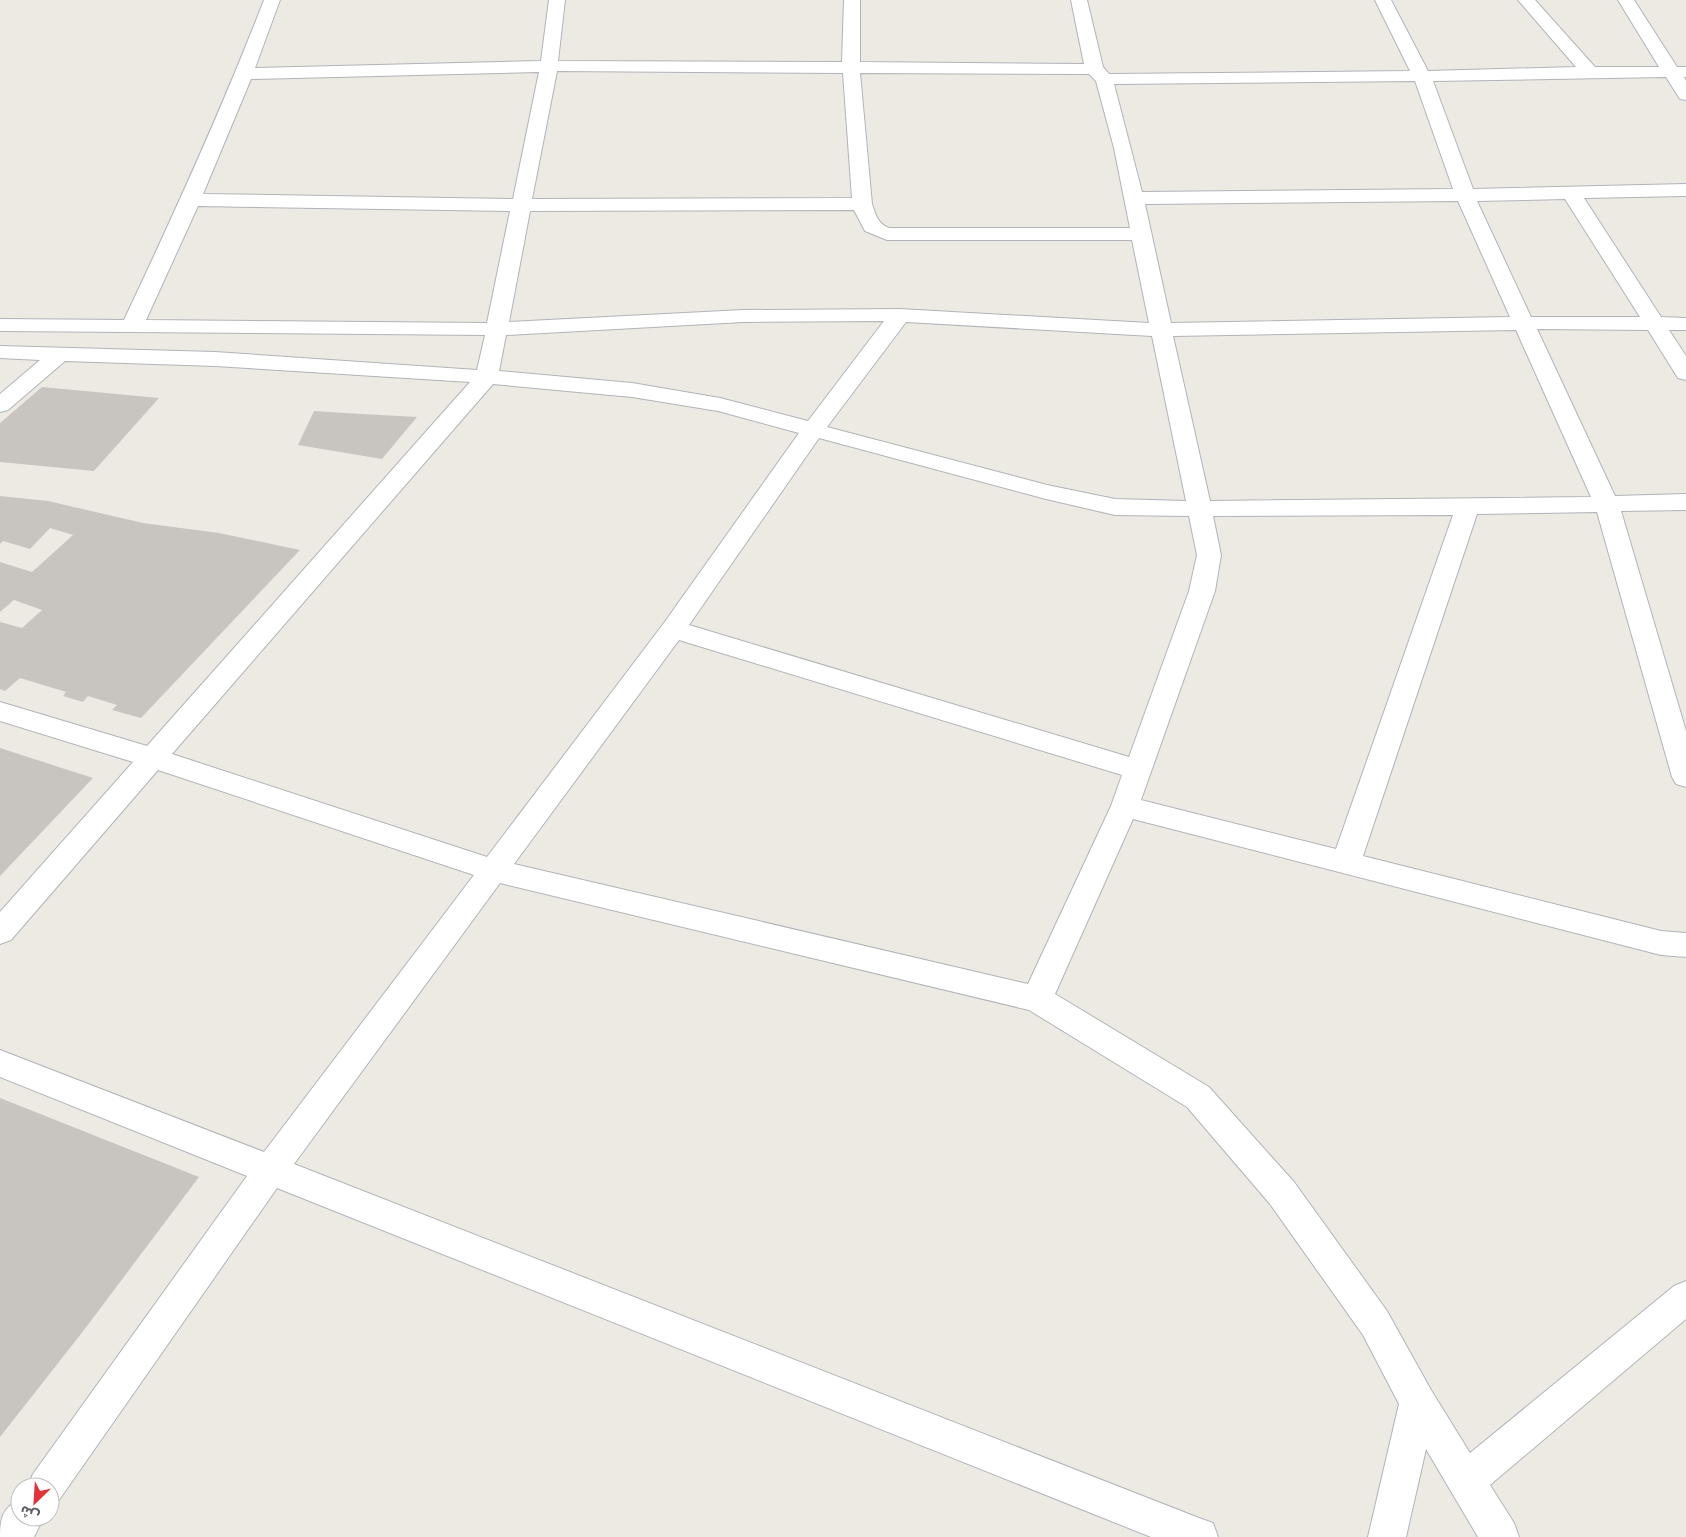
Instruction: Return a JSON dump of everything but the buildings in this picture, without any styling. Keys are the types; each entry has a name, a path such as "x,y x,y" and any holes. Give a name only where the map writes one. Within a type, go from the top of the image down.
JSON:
{"street":[{"path":"132,326 191,200 244,74 272,0"},
{"path":"0,932 487,377 549,66 557,0"},
{"path":"852,0 851,67 862,204 870,225 875,231 887,234 1140,234"},
{"path":"1036,999 1126,806 1137,769 1202,591 1209,555 1123,148 1099,74 1079,0"},
{"path":"1383,0 1422,76 1465,195 1607,505 1686,777"},
{"path":"1526,0 1590,72"},
{"path":"1626,0 1678,72 1686,95"},
{"path":"244,74 549,66 851,67 1099,74 1422,76 1678,72"},
{"path":"1133,198 1465,195 1686,190"},
{"path":"1571,193 1686,373"},
{"path":"191,200 522,205 862,204"},
{"path":"0,325 498,329 743,316 900,315 1160,330 1525,323 1686,324"},
{"path":"53,1477 270,1169 673,630 814,429 900,315"},
{"path":"0,352 215,359 487,377 632,390 720,405 1090,502 1116,507 1198,509 1468,507 1686,502"},
{"path":"0,405 60,354"},
{"path":"1346,863 1468,507"},
{"path":"673,630 1137,769"},
{"path":"0,711 154,758 493,870 1036,999 1198,1096 1282,1193 1375,1323 1418,1402 1500,1537"},
{"path":"1126,806 1346,863 1674,944 1686,965"},
{"path":"0,1063 1200,1537"},
{"path":"1467,1480 1686,1297"},
{"path":"1387,1537 1418,1402"}]}
